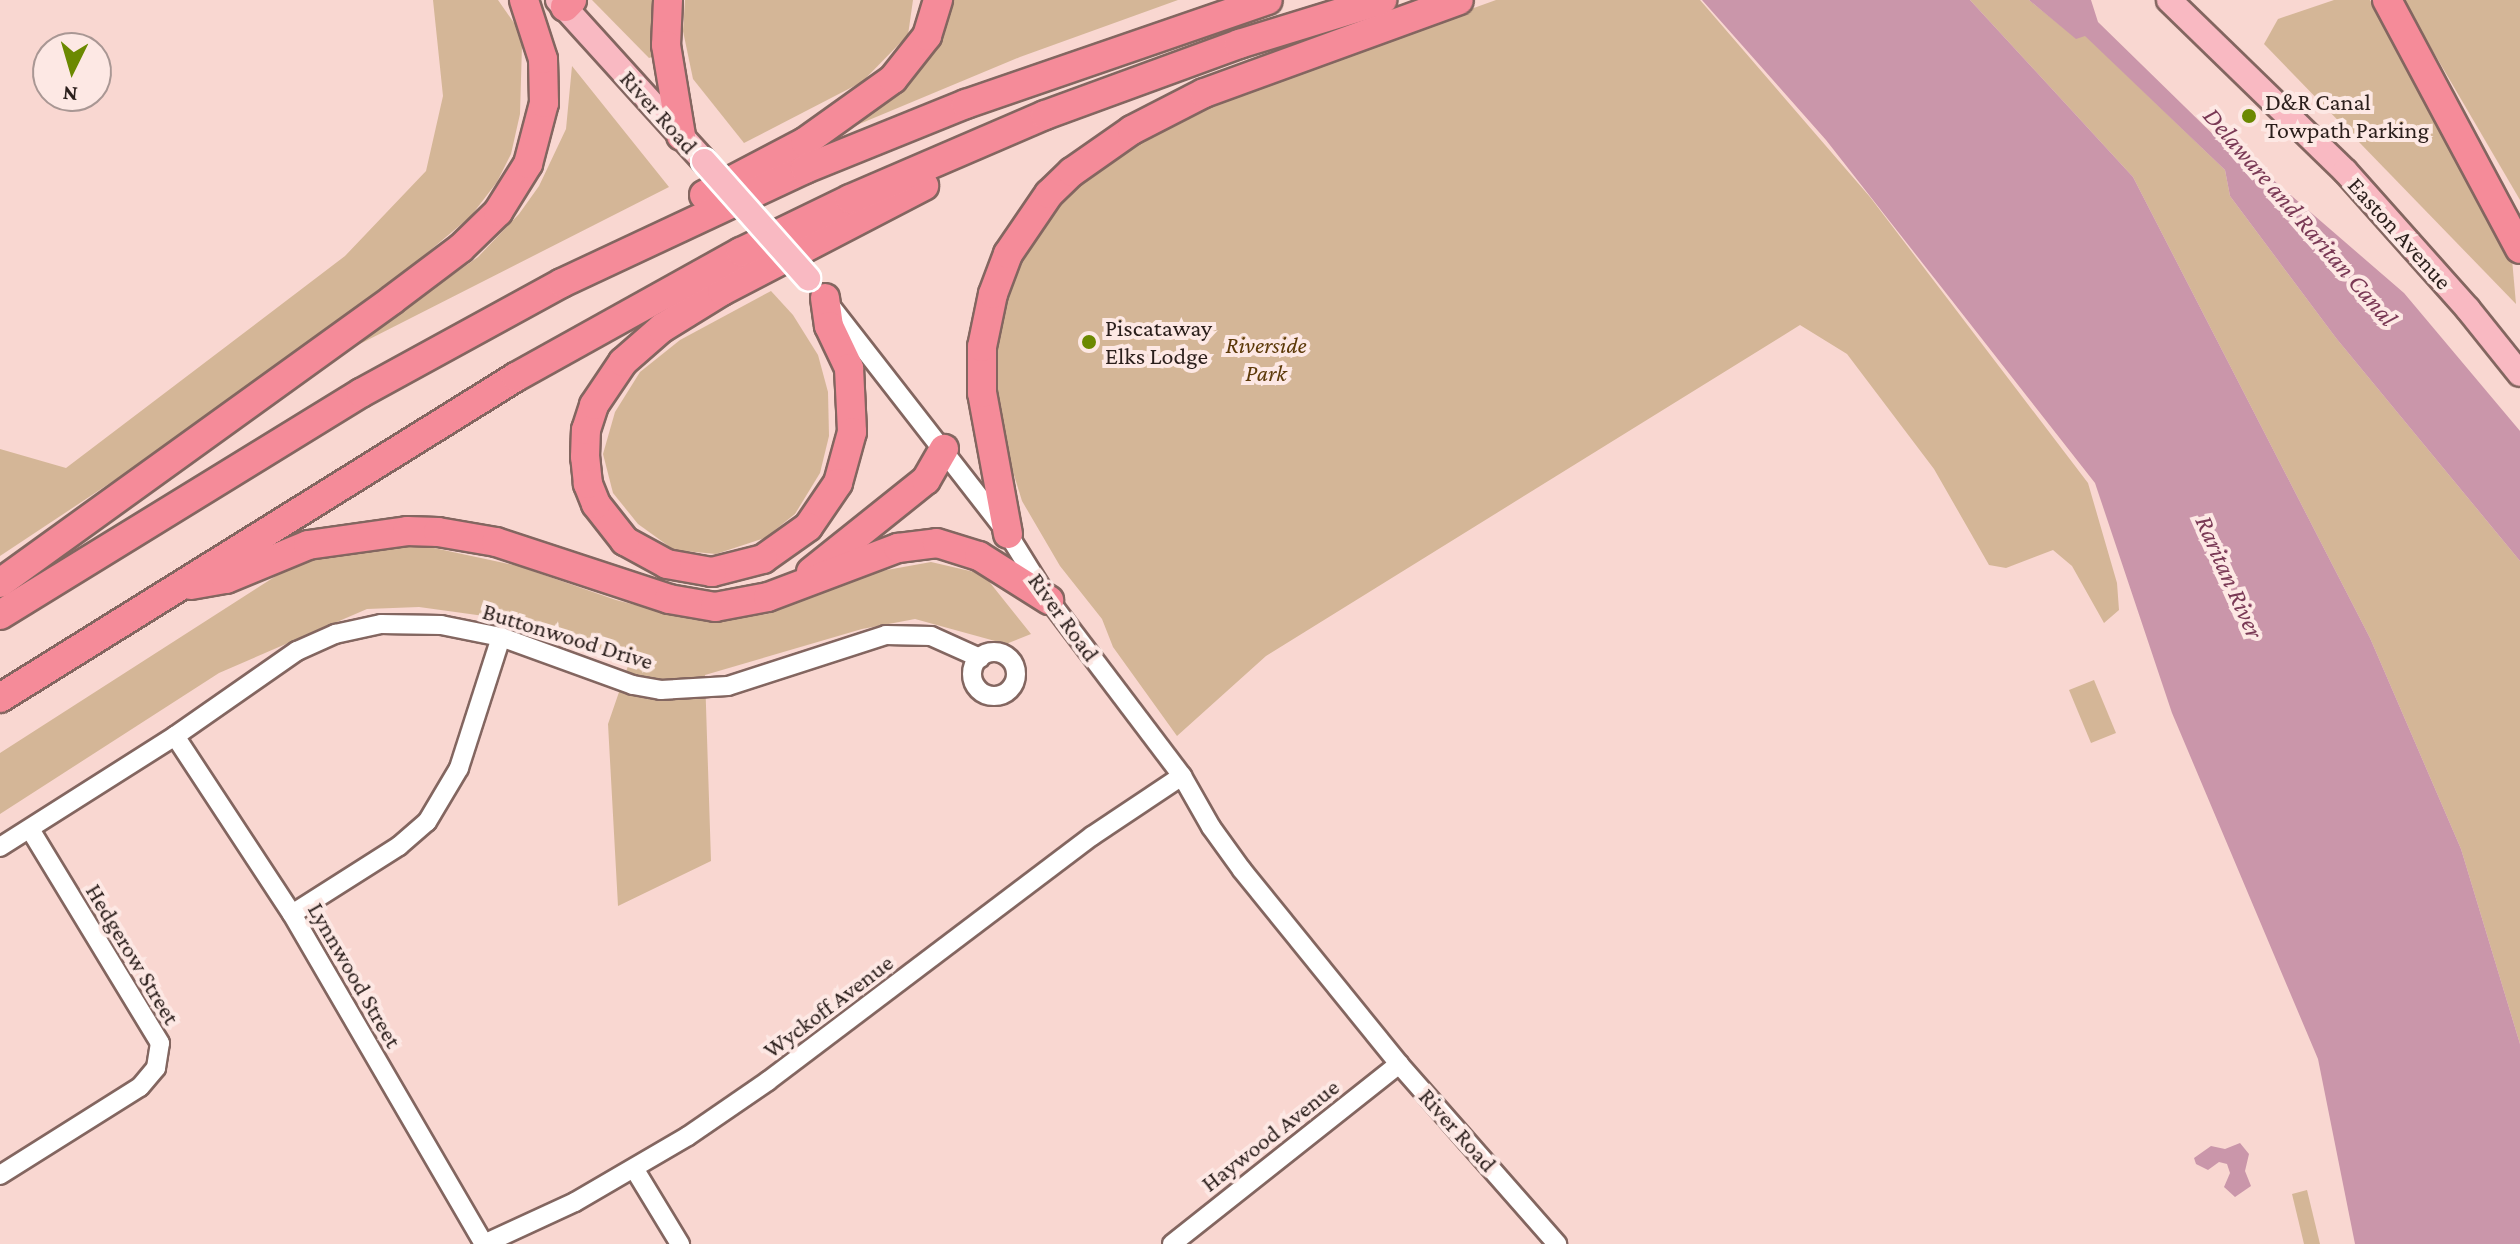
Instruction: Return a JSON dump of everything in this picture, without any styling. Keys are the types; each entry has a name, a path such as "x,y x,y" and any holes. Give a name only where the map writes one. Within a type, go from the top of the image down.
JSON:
{"highway":[{"path":"0,583 392,300 461,248 498,212 528,164 544,103 543,59 524,0"},
{"path":"668,0 666,45 681,136"},
{"path":"562,283 571,258 690,202 840,119 910,62 927,36 938,0"},
{"path":"0,615 361,393 562,283 805,169 940,114 1020,83 1268,0"},
{"path":"0,698 516,377 768,239 960,150 1137,80 1382,0"},
{"path":"1008,534 982,393 982,347 993,294 1008,254 1049,194 1072,172 1132,130 1204,93 1459,0"},
{"path":"2387,1 2516,239"},
{"path":"816,288 829,326 849,368 852,432 838,483 808,527 763,559 712,572 667,564 625,541 596,504 588,484 585,457 586,430 594,405 623,362 662,328 722,291 943,177 960,150"},
{"path":"798,583 926,480 944,449"},
{"path":"174,588 226,579 308,545 407,531 468,536 518,548 693,605 740,605 898,548 937,543 979,556 1049,600"}],"main road":[{"name":"Easton Avenue","path":"2169,0 2345,171 2468,309 2520,374"},
{"name":"River Road","path":"565,2 816,288"}],"street":[{"name":"River Road","path":"816,288 1008,534 1049,600 1182,776 1211,827 1242,870 1399,1064 1557,1244"},
{"name":"Buttonwood Drive","path":"0,847 175,736 297,651 335,634 381,624 426,625 501,637 633,685 661,690 728,686 886,635 931,636 980,658"},
{"path":"292,914 399,846 427,822 459,768 501,637"},
{"name":"Lynnwood Street","path":"175,736 292,914 484,1244"},
{"name":"Wyckoff Avenue","path":"484,1244 635,1170 768,1081 1092,836 1182,776"},
{"name":"Hedgerow Street","path":"0,1175 140,1087 156,1068 160,1043 30,829"},
{"name":"Haywood Avenue","path":"1172,1244 1399,1064"},
{"path":"635,1170 680,1244"}],"green space":[{"path":"433,0 498,0 519,30 522,45 520,114 511,154 497,182 471,216 415,263 175,440 0,556 0,449 66,468 345,256 426,171 443,96"},
{"path":"592,0 657,0 652,57 649,58"},
{"path":"685,0 913,0 908,35 862,82 744,143 693,79 683,31"},
{"path":"948,0 1178,0 1020,57 833,135"},
{"name":"Riverside Park","path":"1496,0 1700,0 1870,197 2088,483 2117,583 2119,610 2104,623 2072,566 2053,550 2006,568 1989,565 1934,469 1847,354 1800,325 1266,656 1177,736 1113,647 1102,619 1060,566 1022,501 993,407 992,347 1011,280 1032,239 1055,206 1087,177 1140,139 1249,89"},
{"path":"1970,0 2029,0 2076,38 2085,35 2225,170 2230,196 2336,338 2520,561 2520,1044 2461,849 2370,638 2133,177"},
{"path":"2334,0 2370,0 2512,259 2516,304 2264,44 2278,19"},
{"path":"2403,0 2520,0 2520,200"},
{"path":"572,66 669,187 344,352 478,257 519,214 539,186 566,129"},
{"path":"771,291 793,315 818,355 828,392 829,436 820,473 795,514 765,538 716,554 674,550 638,524 613,493 603,454 615,412 640,372 680,340"},
{"path":"420,545 518,566 616,600 694,620 768,614 870,573 931,562 983,574 1031,634 1006,644 915,619 862,629 705,675 711,861 618,906 608,724 628,666 506,619 419,607 367,609 219,673 0,814 0,753 290,567 348,551"},
{"path":"2094,680 2116,733 2091,743 2069,690"},
{"path":"2307,1190 2320,1244 2304,1244 2292,1194"}],"water":[{"name":"Raritan River","path":"1702,0 1970,0 2133,177 2370,638 2461,849 2520,1044 2520,1244 2355,1244 2318,1059 2172,713 2095,483 1826,140"},
{"name":"Delaware and Raritan Canal","path":"2029,0 2091,0 2098,22 2227,148 2235,160 2250,160 2404,293 2520,431 2520,561 2336,338 2230,196 2225,170 2085,36 2076,39"},
{"path":"2240,1143 2249,1154 2245,1171 2251,1186 2235,1197 2224,1187 2230,1173 2227,1164 2219,1162 2208,1170 2196,1164 2194,1158 2211,1146 2225,1149"}],"place":[{"name":"D&R Canal Towpath Parking","path":"2249,116"},
{"name":"Piscataway Elks Lodge","path":"1089,342"}]}
